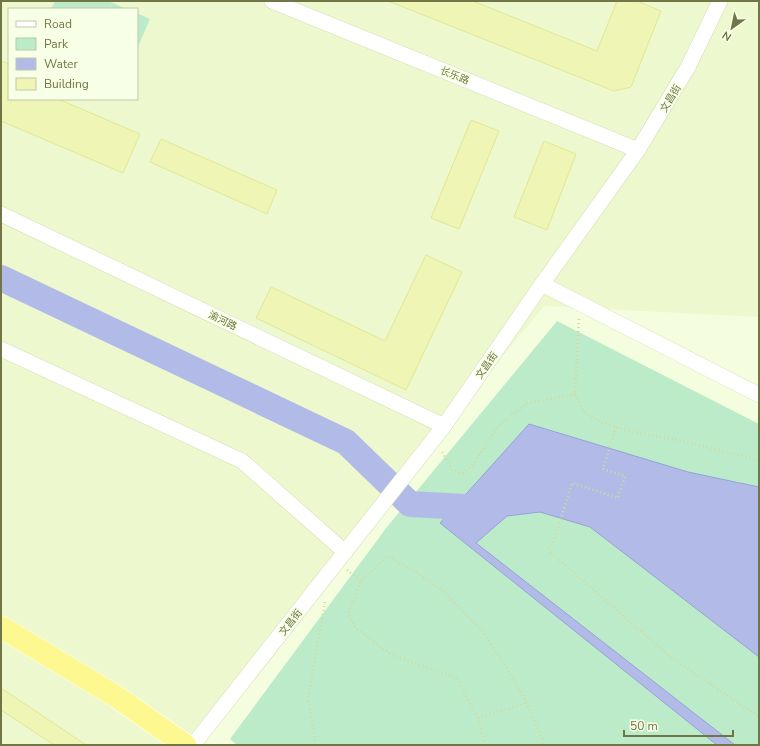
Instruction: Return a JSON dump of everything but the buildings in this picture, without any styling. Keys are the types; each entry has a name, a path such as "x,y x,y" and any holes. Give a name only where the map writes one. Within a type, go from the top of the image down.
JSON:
{"highway":[{"path":"1,627 117,697 185,745"}],"street":[{"name":"长乐路","path":"272,1 638,150"},
{"name":"文昌街","path":"193,745 444,426 542,284 638,150 688,67 720,1"},
{"name":"渝河路","path":"1,214 444,426"},
{"path":"542,284 759,395"},
{"path":"1,349 242,461 345,552"}],"path":[{"path":"580,304 575,394 584,412 600,422 616,427 759,460"},
{"path":"431,443 453,471 463,473 472,466 498,426 528,403 575,394"},
{"path":"616,427 603,469 625,476 618,498 572,483 549,550 669,656 759,717"},
{"path":"485,745 478,718 456,678 390,654 356,628 348,614 360,581 387,556 418,573 439,588 482,630 513,678 545,745"},
{"path":"316,745 308,697 325,601"},
{"path":"478,718 526,703"}],"shaded area":[{"path":"1,1 759,1 759,317 544,306 182,745 1,745"}],"green space":[{"path":"55,1 108,1 125,8 52,8"},
{"path":"138,13 150,19 138,47"},
{"path":"557,321 759,424 759,745 237,745 230,739 387,527"}],"water":[{"path":"529,424 688,472 759,487 759,657 590,527 540,512 507,516 476,543 735,745 717,745 440,523"}],"waterway":[{"path":"1,278 346,442 410,504 484,508 488,506"}]}
